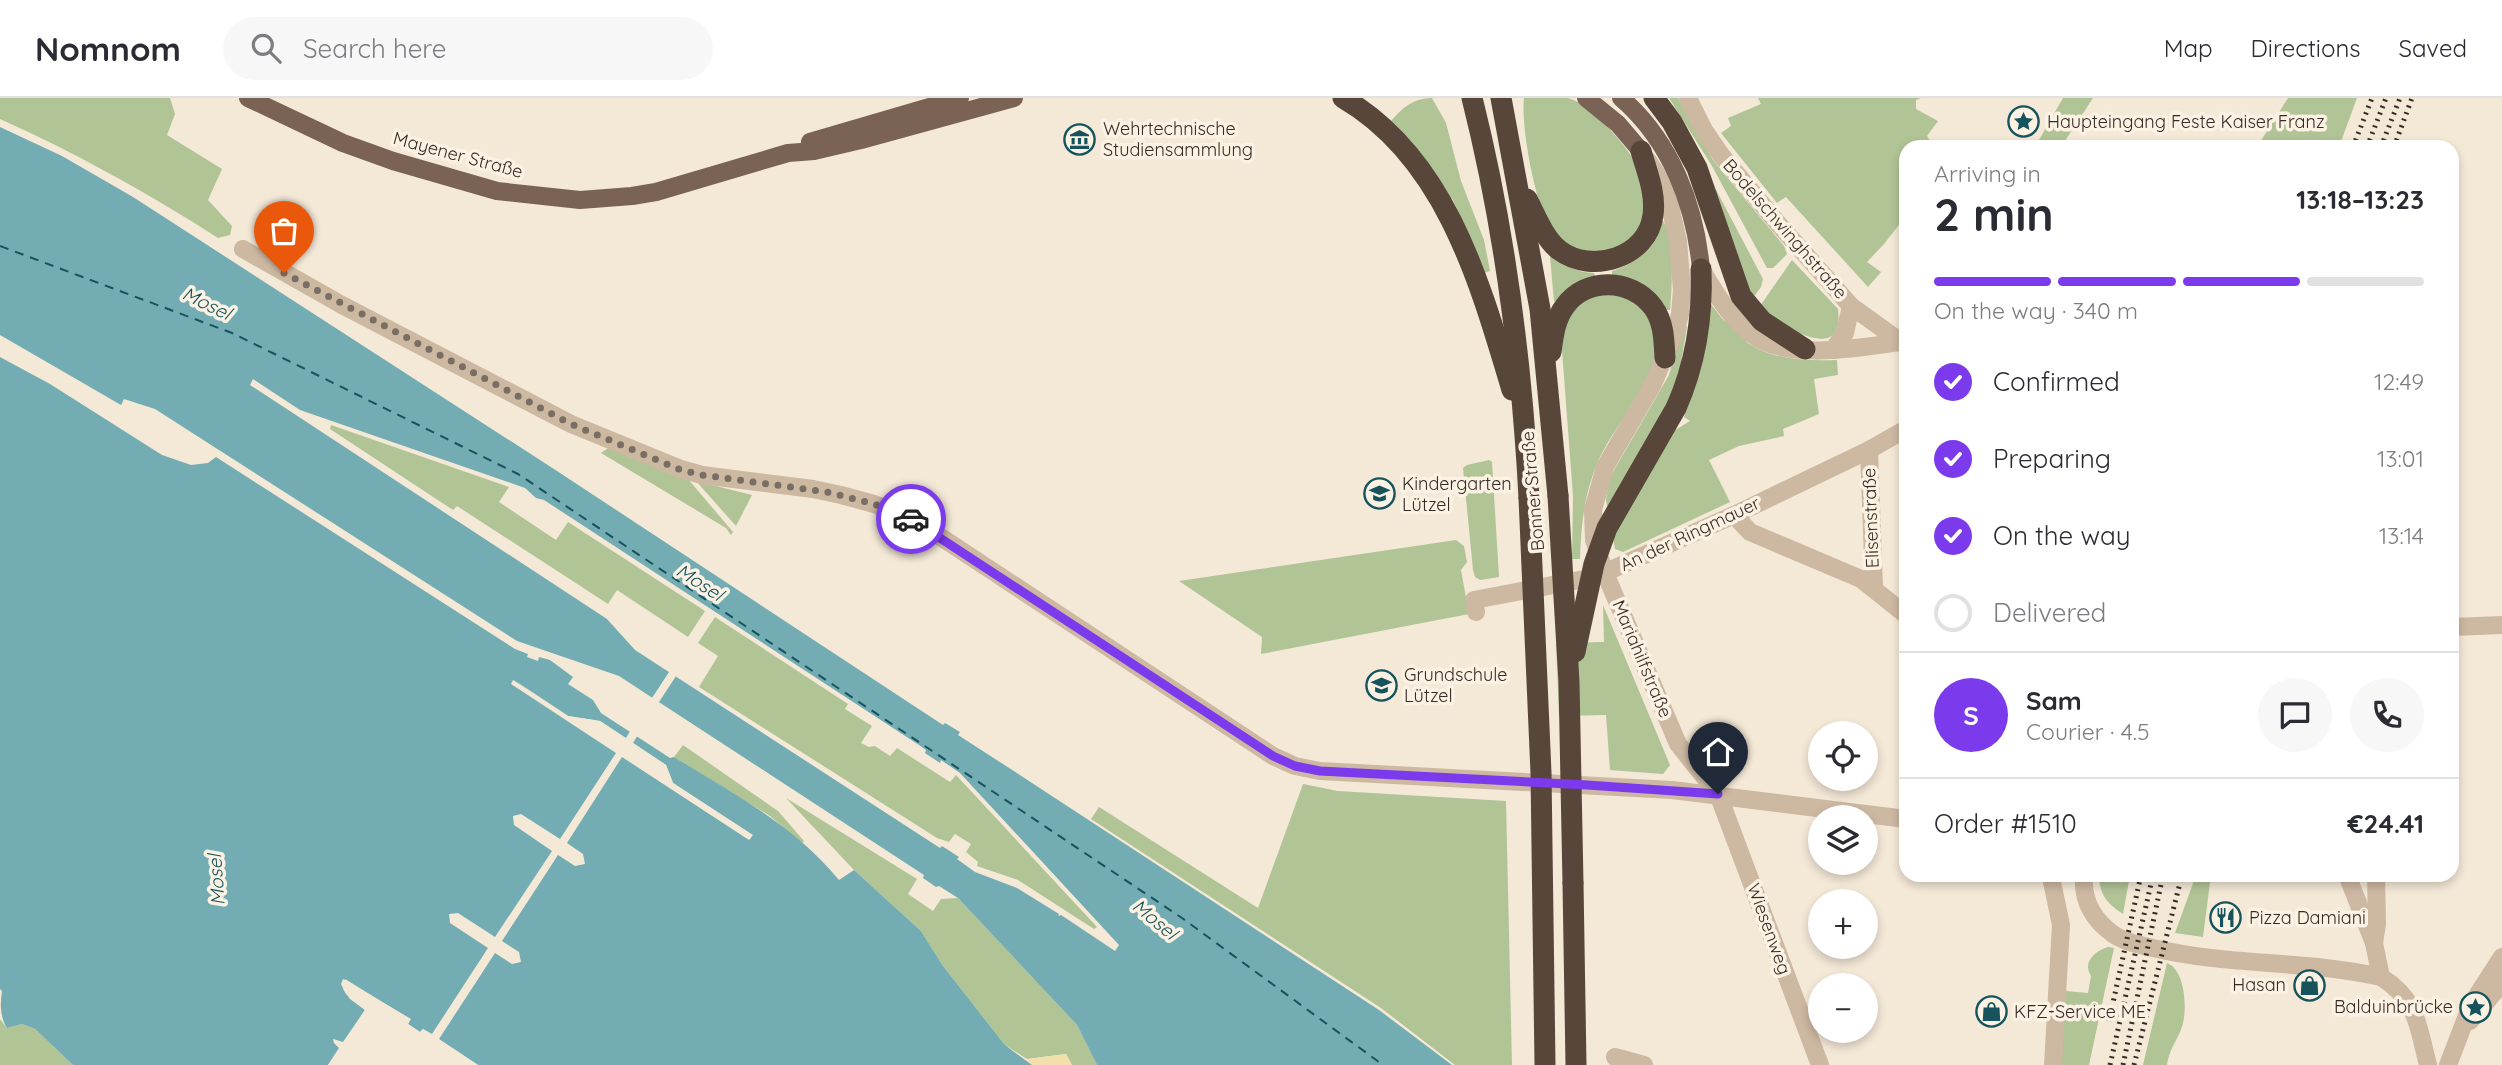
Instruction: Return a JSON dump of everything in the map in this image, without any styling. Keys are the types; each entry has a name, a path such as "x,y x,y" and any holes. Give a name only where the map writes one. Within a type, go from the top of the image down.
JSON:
{"highway":[{"path":"1343,98 1368,114 1393,136 1427,177 1441,201 1480,287 1524,432"},
{"name":"Bonner Straße","path":"1472,98 1482,136 1512,297 1529,498 1541,773 1545,1065"},
{"name":"Bonner Straße","path":"1501,98 1540,309 1558,496 1569,682 1576,1065"},
{"path":"1654,98 1672,122 1697,169 1735,304 1757,328 1805,349"},
{"path":"1518,181 1549,239 1560,251 1579,260 1598,262 1616,258 1633,251 1643,241 1653,217 1653,194 1641,151"},
{"path":"1569,682 1588,587 1607,528 1676,408 1685,387 1697,344 1702,308 1701,269"},
{"path":"1546,378 1555,328 1563,308 1574,295 1598,285 1612,284 1629,288 1643,296 1653,307 1663,331 1665,358"}],"main road":[{"name":"Mayener Straße","path":"248,98 343,143 393,161 497,191 554,199 608,199 644,194 788,153 818,139 960,98"},
{"name":"Mayener Straße","path":"788,153 814,151 879,136 1014,98"},
{"path":"1586,98 1618,124 1641,151"},
{"path":"1621,98 1653,132 1678,174 1695,228 1701,269"}],"street":[{"name":"Bodelschwinghstraße","path":"1688,98 1704,130 1721,155 1799,248 1862,316 1899,339"},
{"path":"1641,151 1668,197 1682,265 1680,314 1665,358"},
{"path":"243,249 342,305 571,424 681,470 841,495 874,504 918,522 1265,750 1295,766 1320,771 1718,794 1899,818"},
{"path":"1701,269 1735,304"},
{"path":"1833,350 1845,333 1852,306"},
{"path":"1805,349 1833,350 1899,342"},
{"name":"Mariahilfstraße","path":"1665,358 1653,384 1612,452 1600,481 1592,523 1594,540 1605,573 1678,744 1718,794"},
{"name":"An der Ringmauer","path":"1476,612 1474,600 1582,581 1605,573 1734,515 1899,433"},
{"name":"Elisenstraße","path":"1868,450 1874,587"},
{"path":"1734,515 1750,532 1861,579 1899,609"},
{"path":"2459,627 2502,625"},
{"name":"Wiesenweg","path":"1718,794 1819,1065"},
{"path":"2049,882 2061,925 2053,1065"},
{"path":"2051,882 2120,938 2174,953 2381,977 2400,991 2412,1005 2428,1065"},
{"path":"2084,882 2084,892 2091,914"},
{"path":"2350,882 2374,943 2381,977"},
{"path":"2374,943 2376,882"},
{"path":"2448,1065 2471,1005 2502,957"},
{"path":"2463,1028 2502,983"},
{"path":"1615,1057 1644,1065"}],"green space":[{"path":"0,98 170,98 175,114 167,135 222,169 208,200 232,226 230,235 218,238 111,174 0,119"},
{"path":"1432,98 1446,123 1461,181 1484,240 1490,271 1484,273 1453,200 1391,121 1409,104"},
{"path":"1524,98 1568,98 1578,102 1613,133 1641,171 1646,186 1643,230 1610,255 1563,246 1548,222 1541,207 1531,168 1524,123"},
{"path":"1669,98 1678,98 1713,160 1784,246 1787,254 1773,268 1767,268 1712,166"},
{"path":"1758,98 1921,98 1916,100 1916,109 1938,121 1927,136 1930,140 1899,140 1899,225 1867,262 1881,272 1868,287 1786,197 1777,203 1721,133 1731,126 1728,118 1761,104"},
{"path":"2063,98 2093,98 2066,140 2039,140"},
{"path":"2288,98 2357,98 2342,140 2261,140"},
{"path":"1712,182 1763,279 1753,298 1760,306 1792,260 1838,309 1838,326 1833,335 1824,339 1800,334 1766,316 1746,342 1778,356 1837,360 1838,375 1814,379 1819,414 1783,429 1784,436 1739,446 1709,460 1730,502 1623,552 1615,549 1606,500 1609,479 1669,375 1683,325 1687,326 1679,375 1664,414 1644,449 1690,421 1684,417 1703,360 1711,304 1724,321 1746,288"},
{"path":"1662,220 1671,249 1670,310 1666,310 1649,291 1636,282 1612,275 1612,271 1622,268 1643,252"},
{"path":"1550,256 1576,270 1594,273 1595,276 1554,302"},
{"path":"1615,290 1650,311 1656,354 1646,382 1597,464 1584,511 1580,559 1572,559 1573,496 1561,337 1573,307 1587,295"},
{"path":"331,425 509,487 499,502 556,540 568,522 705,611 688,637 617,590 608,604 457,506 453,510 330,429"},
{"path":"611,446 688,479 733,532 731,535 726,528 601,453"},
{"path":"1489,460 1492,462 1499,577 1480,580 1475,577 1473,570 1463,468"},
{"path":"696,481 752,495 736,526"},
{"path":"1456,540 1464,546 1467,562 1461,570 1469,614 1261,654 1262,637 1179,581"},
{"path":"1603,605 1670,765 1663,774 1610,770 1606,715 1559,716 1556,643 1604,642"},
{"path":"715,617 848,704 845,709 872,726 861,743 869,747 875,746 890,756 897,748 950,782 956,775 1097,927 1094,929 1018,880 977,866 978,862 966,852 971,844 955,834 949,842 937,838 699,687 718,656 698,643"},
{"path":"683,745 778,811 804,841 802,843 770,816 674,757"},
{"path":"1303,784 1338,791 1506,801 1512,1065 1455,1065 1381,1008 1091,819 1099,807 1258,908"},
{"path":"786,798 917,879 908,894 933,911 941,899 958,898 1077,1025 1097,1065 1072,1065 1066,1054 1027,1059 1005,1045 943,966 921,931 854,870"},
{"path":"2100,882 2129,882 2123,914 2112,906 2100,888"},
{"path":"2193,882 2210,882 2203,937 2175,933"},
{"path":"2108,947 2114,948 2089,1065 2060,1065 2066,991 2088,993 2091,976 2089,962 2095,954"},
{"path":"2167,963 2178,973 2181,981 2185,1007 2183,1023 2167,1065 2143,1065"},
{"path":"0,1019 7,1028 22,1024 35,1029 73,1065 0,1065"}],"sand":[{"path":"1066,1054 1072,1065 1032,1065 1027,1059"}],"water":[{"name":"Mosel","path":"0,127 62,156 133,197 943,725 945,723 960,732 958,735 1379,1010 1452,1065 1097,1065 1077,1025 958,898 939,886 936,887 923,878 924,875 619,676 517,641 155,409 124,399 121,405 0,335","holes":["253,379 300,410 525,488 536,498 544,500 919,745 926,750 925,753 940,763 941,760 960,773 1119,945 1115,951 1017,888 975,872 957,859 959,857 942,846 940,848 635,650 607,619 250,385"]},
{"name":"Mosel","path":"0,357 50,384 162,455 191,465 208,463 216,457 515,649 528,654 527,657 538,661 539,657 550,660 573,677 568,684 593,700 601,713 670,758 674,757 762,812 803,843 839,880 854,870 921,931 943,966 1005,1045 1032,1065 478,1065 423,1029 420,1032 408,1024 410,1019 345,979 343,989 350,999 365,1010 343,1043 333,1039 340,1048 328,1065 73,1065 35,1029 22,1024 7,1028 2,1015","holes":["514,680 568,716 600,721 666,765 673,783 752,835 750,839 588,734"]}],"pier":[{"path":"671,669 678,673 657,705 650,701"},
{"path":"513,680 568,716 600,721 626,738 632,728 639,733 633,743 666,765 673,783 753,835 749,840 622,757 567,843 583,854 585,864 575,866 558,855 502,941 519,952 521,962 512,964 495,953 439,1039 478,1065 471,1065 424,1033 418,1035 405,1026 406,1020 345,983 352,996 368,1010 332,1065 328,1065 339,1048 333,1039 343,1042 365,1010 346,994 341,984 343,979 411,1019 408,1024 420,1032 423,1029 432,1034 488,948 450,923 449,914 458,913 495,937 552,851 514,825 513,816 521,814 560,839 616,753 511,684","holes":["578,722 599,725 663,768 669,783"]}],"ferry route":[{"path":"0,246 232,333 518,474 1182,918 1383,1065"}],"railway":[{"path":"2356,140 2372,98"},
{"path":"2370,140 2386,98"},
{"path":"2384,140 2400,98"},
{"path":"2397,140 2412,98"},
{"path":"2109,1021 2139,882"},
{"path":"2110,1065 2151,882"},
{"path":"2123,1065 2162,882"},
{"path":"2134,1065 2180,882"}],"way so far":[{"path":"284,273 571,424 681,470 813,489 874,504 911,519"}],"place":[{"name":"Haupteingang Feste Kaiser Franz","path":"2024,122"},
{"name":"Wehrtechnische Studiensammlung","path":"1080,139"},
{"name":"Kindergarten Lützel","path":"1379,494"},
{"name":"Grundschule Lützel","path":"1381,685"},
{"name":"Pizza Damiani","path":"2226,918"},
{"name":"Hasan","path":"2309,985"},
{"name":"Balduinbrücke","path":"2476,1007"},
{"name":"KFZ-Service ME","path":"1991,1012"}],"route":[{"path":"911,519 1273,756 1295,766 1320,771 1718,794"}]}
